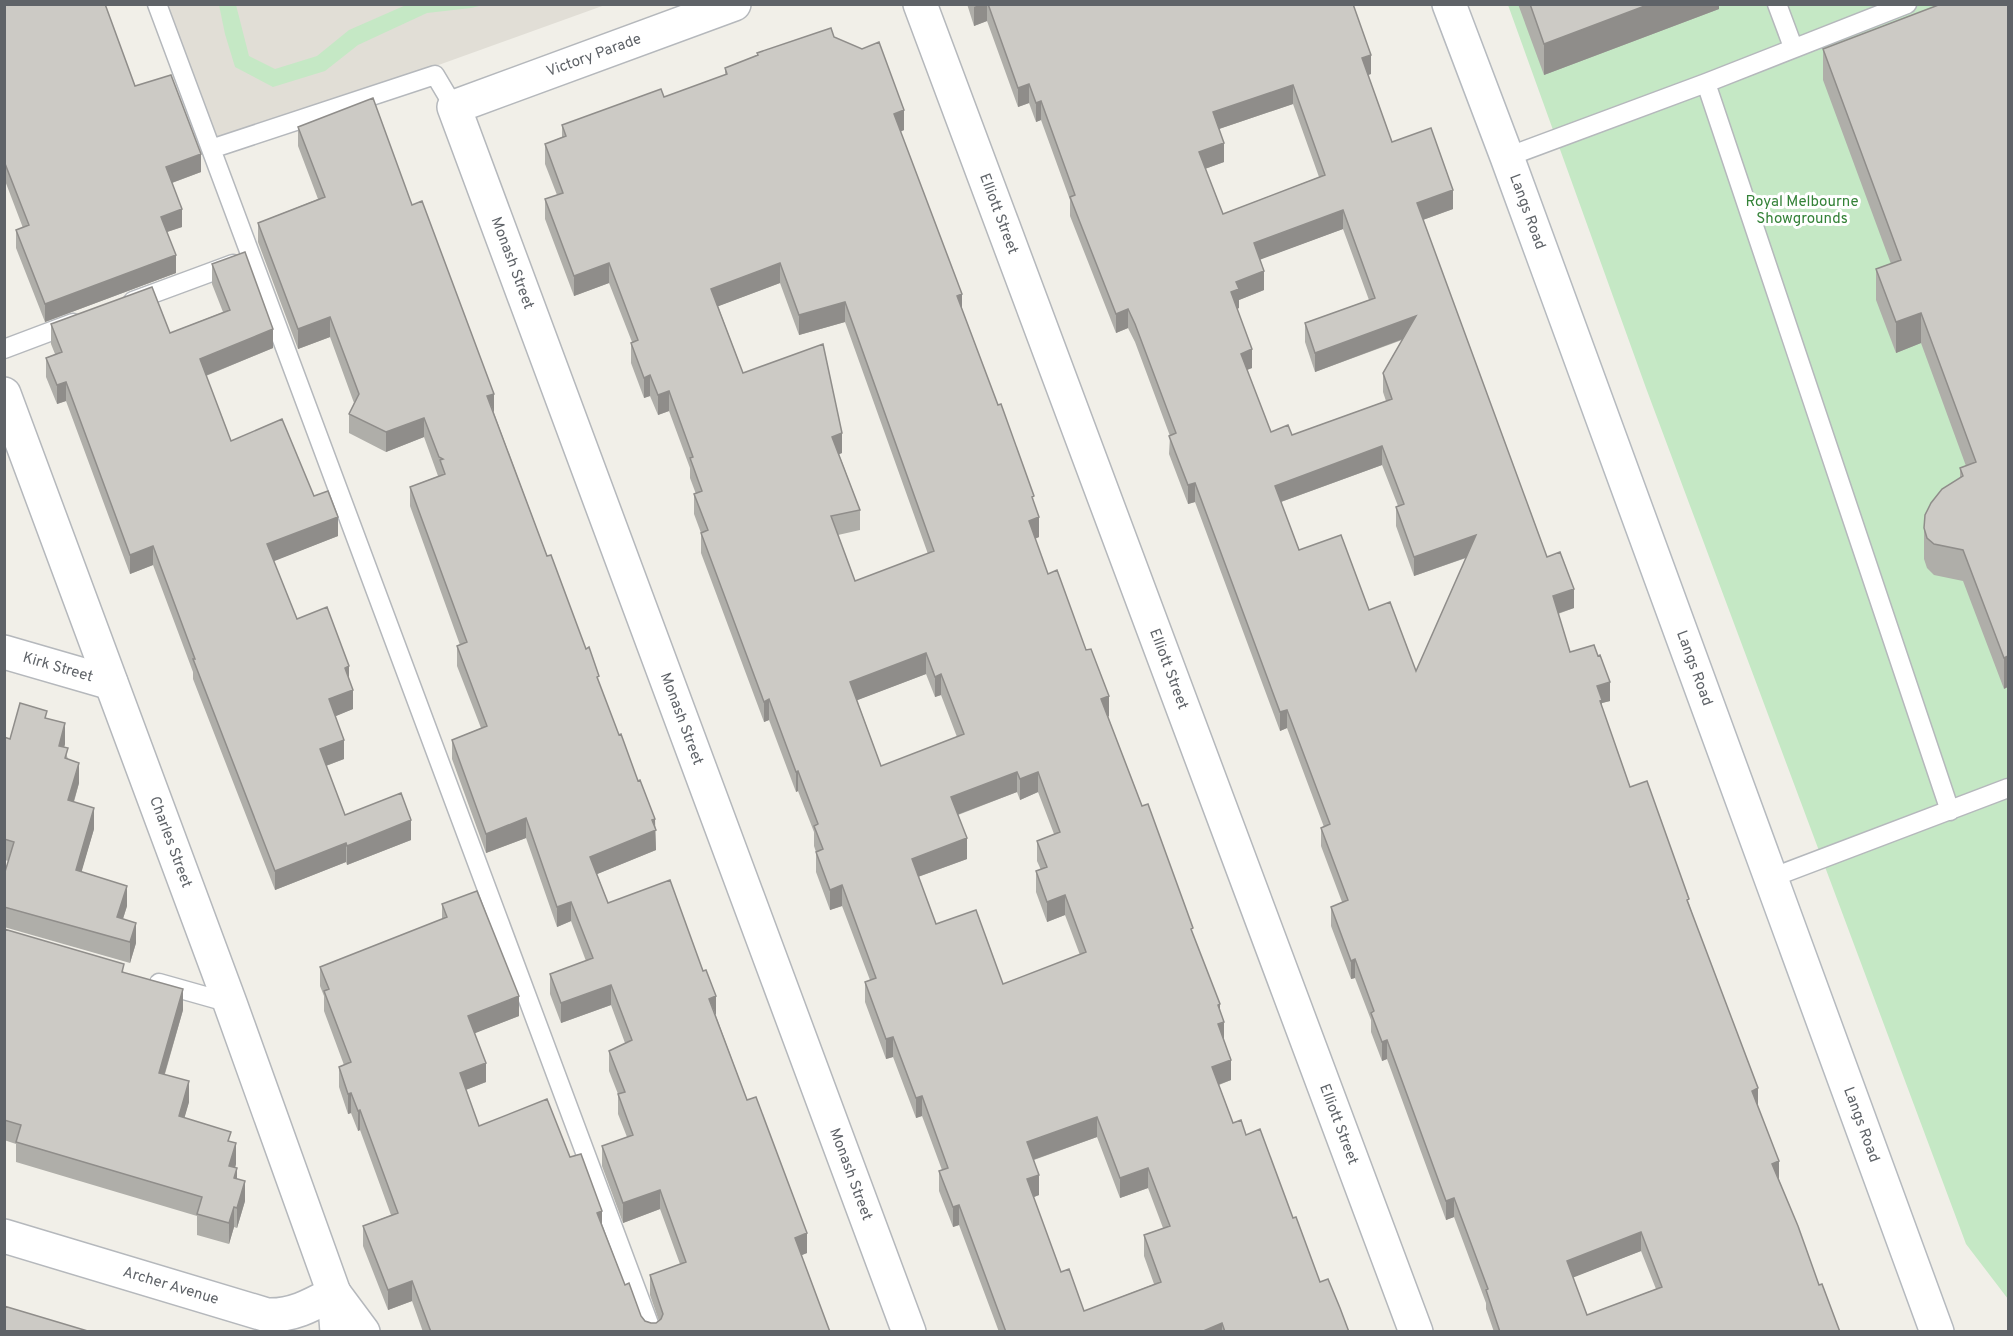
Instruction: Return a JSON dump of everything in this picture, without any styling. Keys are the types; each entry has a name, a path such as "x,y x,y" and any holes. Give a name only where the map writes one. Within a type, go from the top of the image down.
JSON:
{"street":[{"name":"Victory Parade","path":"454,107 734,4"},
{"name":"Elliott Street","path":"920,4 1416,1332"},
{"name":"Langs Road","path":"1449,4 1937,1332"},
{"name":"Monash Street","path":"454,107 909,1332"},
{"name":"Charles Street","path":"4,394 230,1003 334,1293 337,1332"},
{"name":"Kirk Street","path":"4,652 111,684"},
{"name":"Archer Avenue","path":"4,1236 267,1315 300,1311 334,1293"},
{"name":"Charles Street","path":"334,1293 363,1332"}],"lane":[{"path":"157,4 652,1332"},
{"path":"1777,4 1793,48"},
{"path":"1507,157 1907,4"},
{"path":"211,149 435,75 454,107"},
{"path":"1706,82 1950,811"},
{"path":"119,306 252,257"},
{"path":"4,349 86,319"},
{"path":"1771,878 2008,788"},
{"path":"143,978 230,1003"}],"shaded area":[{"path":"156,4 605,5 208,148"}],"green space":[{"path":"219,5 236,5 249,56 275,69 317,56 349,30 406,5 483,5 427,13 358,45 325,71 273,87 235,67"},
{"name":"Royal Melbourne Showgrounds","path":"1508,5 2008,5 2008,1299 1966,1244 1646,388"}],"building":[{"path":"4,4 105,4 135,86 171,75 201,154 166,167 182,209 161,217 176,255 45,304 16,230 29,225 4,161"},
{"path":"988,4 1353,4 1371,55 1362,58 1392,142 1431,128 1453,190 1417,203 1547,557 1560,552 1574,589 1553,596 1570,652 1594,645 1598,656 1600,655 1610,682 1597,686 1602,700 1600,701 1630,787 1647,781 1689,899 1687,900 1758,1088 1752,1091 1779,1161 1772,1164 1819,1285 1822,1284 1840,1332 1500,1332 1486,1290 1488,1289 1454,1198 1446,1201 1387,1040 1382,1042 1371,1013 1374,1011 1355,959 1351,961 1331,907 1348,900 1321,828 1330,824 1287,710 1280,712 1195,483 1188,485 1169,436 1176,433 1135,324 1128,309 1116,314 1070,197 1075,195 1041,101 1036,103 1029,84 1018,88","holes":["1293,85 1325,175 1223,214 1199,152 1224,143 1213,112","1343,210 1375,298 1305,323 1315,353 1416,316 1383,373 1392,399 1292,435 1288,425 1271,432 1241,354 1252,349 1231,292 1239,289 1236,282 1264,271 1254,243","1382,446 1404,504 1396,507 1414,557 1476,535 1416,671 1390,602 1369,610 1341,535 1299,550 1275,486","1641,1232 1662,1287 1587,1315 1567,1261"]},
{"path":"1530,4 1650,4 1544,44"},
{"path":"1941,4 2008,4 2008,656 2004,658 1963,550 1934,544 1927,538 1924,528 1925,515 1942,489 1963,476 1960,468 1976,462 1921,313 1896,322 1876,269 1901,260 1823,49"},
{"path":"831,28 834,37 862,49 879,42 904,110 894,114 962,294 957,296 998,405 1001,404 1034,496 1032,497 1039,517 1029,521 1048,574 1057,570 1086,650 1091,649 1109,696 1101,699 1142,806 1148,804 1193,928 1191,929 1220,1004 1218,1005 1224,1022 1218,1024 1231,1060 1212,1067 1233,1123 1241,1120 1246,1135 1260,1129 1320,1282 1328,1279 1349,1332 1225,1332 1222,1323 1201,1332 1006,1332 959,1205 953,1207 939,1171 948,1168 922,1096 916,1098 893,1037 886,1039 865,982 876,978 842,885 830,890 816,852 823,849 814,826 818,824 769,699 764,702 701,533 708,530 694,494 702,491 690,458 693,457 669,391 658,395 650,375 644,378 631,343 638,340 609,263 574,276 545,199 563,193 545,144 566,136 562,125 661,89 664,97 727,74 725,68 758,55 757,53","holes":["780,263 799,315 845,302 934,551 855,581 831,516 860,510 832,437 842,433 823,344 743,373 711,289","926,653 935,677 941,674 964,734 881,766 850,682","1017,772 1020,779 1038,772 1060,832 1037,841 1047,867 1036,871 1047,902 1065,895 1086,952 1003,984 976,910 936,924 912,859 967,838 951,797","1097,1117 1120,1178 1148,1168 1170,1226 1144,1235 1161,1282 1084,1311 1069,1269 1061,1272 1027,1179 1039,1175 1027,1142"]},
{"path":"373,98 412,205 422,201 494,394 487,396 547,556 551,555 586,649 589,647 599,676 597,677 619,735 621,734 655,819 652,820 656,830 590,857 608,903 670,880 703,971 706,970 716,996 709,999 747,1100 756,1097 807,1233 795,1238 830,1332 431,1332 412,1281 388,1290 363,1226 398,1213 360,1110 358,1111 351,1093 348,1094 339,1067 351,1062 324,991 329,989 320,967 447,917 442,904 477,891 519,996 468,1016 486,1063 460,1073 479,1126 547,1099 570,1157 581,1154 602,1211 597,1213 625,1285 629,1283 645,1321 656,1323 663,1314 650,1275 686,1262 660,1190 623,1203 602,1146 633,1135 618,1094 625,1092 609,1051 632,1040 611,985 561,1003 550,974 593,958 571,902 557,907 526,818 486,834 452,740 487,726 457,646 467,642 410,487 445,474 440,460 443,459 439,457 424,418 386,432 349,414 359,394 330,317 298,329 258,223 325,197 298,127"},
{"path":"245,252 273,329 200,359 231,441 282,419 314,496 328,491 338,517 267,544 297,619 327,607 349,666 345,668 353,690 329,699 344,740 320,749 345,815 401,793 411,820 347,846 346,843 275,871 193,659 195,659 153,546 130,555 66,382 57,385 46,358 62,352 51,324 152,287 170,333 230,310 212,264"},
{"path":"20,703 47,711 45,718 65,723 59,746 68,748 65,758 79,763 68,800 94,808 76,870 127,886 117,917 136,923 130,942 4,907 4,875 14,842 4,839 4,737 10,739"},
{"path":"4,929 124,964 122,972 183,989 159,1073 189,1081 179,1116 231,1132 228,1141 236,1143 229,1166 237,1168 234,1178 245,1181 237,1208 234,1207 229,1223 197,1214 202,1197 16,1142 21,1125 4,1120"},
{"path":"4,1306 91,1332 4,1332"}]}
